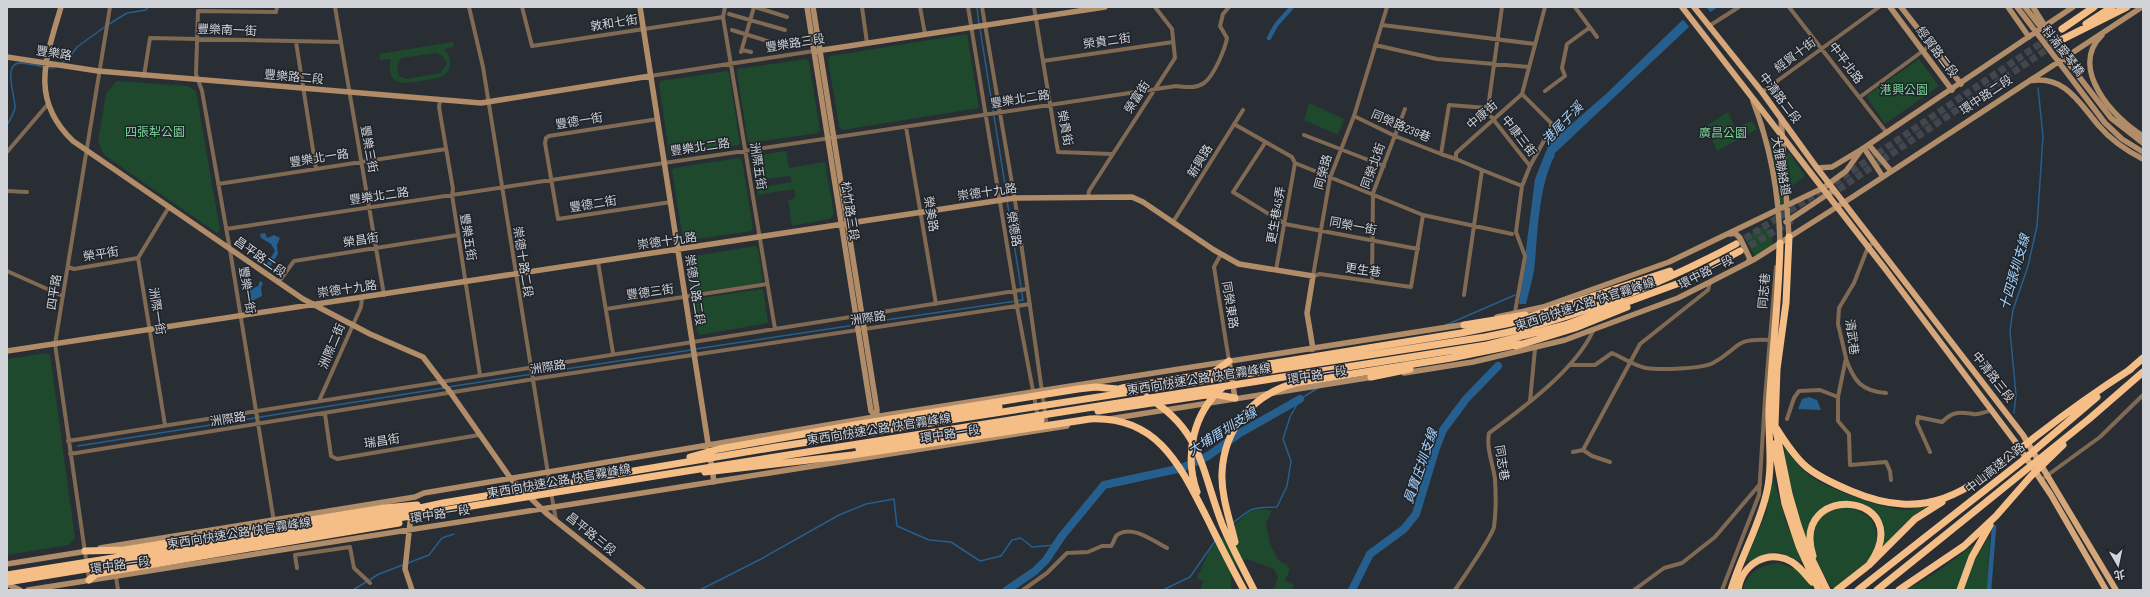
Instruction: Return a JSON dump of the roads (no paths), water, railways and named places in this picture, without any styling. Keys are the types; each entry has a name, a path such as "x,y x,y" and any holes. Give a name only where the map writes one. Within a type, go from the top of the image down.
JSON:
{"highway":[{"path":"2087,7 2062,29 2094,7"},
{"path":"2112,7 2061,40 2127,7"},
{"path":"1731,590 1737,570 1761,514 1766,495 1770,463 1777,369 1786,303 1788,237"},
{"path":"1780,243 1772,356 1772,424 1785,504 1799,546 1819,590"},
{"name":"東西向快速公路 快官霧峰線","path":"7,575 406,511 443,503 655,467 1485,337 1534,326 1591,307 1706,260 1736,244"},
{"name":"東西向快速公路 快官霧峰線","path":"7,583 655,476 1487,345 1565,325 1682,282 1740,252"},
{"path":"1200,504 1192,470 1192,440 1205,408 1215,394 1234,378 1268,364 1439,337 1511,323 1562,308 1646,278 1706,260"},
{"path":"1371,377 1474,358 1575,328 1643,301 1682,282"},
{"path":"1464,325 1562,308"},
{"path":"1237,554 1227,511 1222,474 1224,456 1230,438 1239,421 1250,407 1276,389 1296,383 1520,344"},
{"name":"中山高速公路","path":"1858,590 2022,461 2143,358"},
{"path":"815,432 857,429 1075,396 1213,373 1229,361"},
{"path":"1840,588 1869,566 1915,519 1982,478 2054,423 2131,369"},
{"path":"1960,590 1972,557 1996,516 2029,473 2143,372"},
{"path":"655,467 719,449 1078,389 1096,387 1126,390 1144,396 1163,406 1175,417 1188,434 1199,456 1223,526 1254,590"},
{"path":"822,457 852,450 1212,394 1235,398"},
{"path":"655,476 721,471 912,446 1078,421 1107,419 1130,424 1158,440 1176,461 1244,590"},
{"path":"1772,424 1790,450 1808,469 1828,481 1867,498 1881,502 1907,505 1929,503 1954,495"},
{"path":"1772,424 1789,494 1805,545 1819,578 1827,590"},
{"name":"中山高速公路","path":"1877,590 2029,473"},
{"path":"85,552 132,549 384,508 443,503"},
{"path":"1819,578 1811,553 1811,532 1813,524 1821,513 1835,504 1845,503 1861,506 1867,509 1877,520 1881,534 1880,545 1869,566"},
{"path":"89,580 96,574 129,568 389,526 426,514"},
{"path":"1899,590 1946,560 1996,516"},
{"path":"1738,590 1739,583 1746,569 1757,560 1778,557 1792,562 1819,590"}],"main road":[{"name":"中清路二段","path":"1694,7 1762,92 1834,190"},
{"name":"中清路二段","path":"1684,8 1828,194"},
{"name":"中清路三段","path":"1834,190 2023,435 2116,590"},
{"name":"中清路三段","path":"1828,194 1992,410 2041,480 2106,590"}],"street":[{"name":"昌平路二段","path":"61,7 45,63 48,104 59,128 73,141 278,283 352,325 423,357 511,479 526,494"},
{"name":"四平路","path":"89,580 55,344 87,150 98,71 110,7"},
{"name":"豐樂一街","path":"276,7 276,12 198,10 196,74 199,80 230,250 278,550"},
{"name":"豐樂三街","path":"335,7 384,295"},
{"name":"崇德十路二段","path":"469,7 483,67 531,376 556,520"},
{"name":"敦和七街","path":"522,7 532,46 723,18"},
{"name":"崇德八路二段","path":"640,7 665,162 692,349 714,482"},
{"name":"洲際五街","path":"725,7 723,18 732,64 775,329"},
{"path":"751,52 742,51 755,7 787,17"},
{"name":"松竹路三段","path":"807,7 817,51"},
{"name":"松竹路三段","path":"813,7 817,51 830,138 861,329 878,410 876,417 882,456"},
{"path":"862,7 867,43"},
{"path":"920,7 925,34"},
{"name":"榮德路","path":"968,7 1016,302 1034,391 1040,430"},
{"name":"榮德路","path":"982,7 1014,198 1024,290 1030,304 1047,429"},
{"name":"榮貴街","path":"1034,7 1057,150 1059,154 1112,154"},
{"name":"豐樂路三段","path":"488,102 971,26 1105,7"},
{"name":"榮富街","path":"1088,197 1089,191 1112,154 1175,58 1172,29 1155,7"},
{"name":"豐樂北二路","path":"226,229 1176,86 1190,88 1205,82 1222,56 1226,45 1226,35 1220,26 1223,14 1229,7"},
{"name":"同榮路","path":"1312,349 1307,313 1330,178 1354,116 1387,7"},
{"path":"1440,154 1449,105 1488,108 1493,63 1498,40 1502,7"},
{"path":"1515,312 1525,256 1516,232 1522,186 1530,166 1551,130 1551,123 1522,94 1545,7"},
{"path":"1575,7 1597,37"},
{"path":"1707,24 1739,7"},
{"name":"中平北路","path":"1789,7 1887,133"},
{"name":"經貿十街","path":"1762,92 1821,47 1879,7"},
{"name":"經貿路二段","path":"1890,7 1922,52 1952,90"},
{"name":"經貿路二段","path":"1901,7 1961,84"},
{"path":"2008,7 2029,37"},
{"name":"科湳愛琴橋","path":"2017,7 2091,109"},
{"name":"科湳愛琴橋","path":"2025,7 2119,125 2143,143"},
{"path":"2032,7 2046,26"},
{"name":"環中路二段","path":"1817,168 1832,168 1961,84 2073,7"},
{"name":"環中路二段","path":"1844,202 2025,82 2142,7"},
{"path":"729,14 785,30"},
{"path":"1382,25 1535,44"},
{"path":"1545,91 1566,76 1562,68 1567,44 1589,28"},
{"path":"2110,28 2094,46 2090,57 2090,72 2105,99 2119,117 2143,136"},
{"path":"732,30 777,44"},
{"name":"豐樂南一街","path":"144,76 150,38 341,42"},
{"path":"296,42 316,169"},
{"name":"榮貴二街","path":"1043,61 1173,42"},
{"path":"1860,97 1931,45"},
{"path":"1375,46 1437,59 1529,67"},
{"name":"豐樂路","path":"7,57 98,71"},
{"name":"豐樂路二段","path":"98,71 440,101 488,102"},
{"path":"2025,82 2042,80 2058,85 2074,95 2091,109 2122,139 2143,152"},
{"name":"中康街","path":"1456,159 1458,149 1522,94"},
{"name":"大雅聯絡道","path":"1751,95 1766,137 1778,209 1780,243"},
{"name":"豐樂五街","path":"440,101 439,107 453,190 452,195 480,375"},
{"path":"7,152 48,104"},
{"name":"中康三街","path":"1488,108 1492,119 1530,166"},
{"name":"同榮北街","path":"1372,281 1373,193 1405,109"},
{"path":"2091,109 2109,136 2143,160"},
{"name":"新興路","path":"1173,222 1243,110"},
{"name":"同榮路239巷","path":"1354,116 1395,136 1456,159"},
{"name":"大雅聯絡道","path":"1781,118 1788,237"},
{"name":"豐德一街","path":"551,180 545,143 548,137 658,119"},
{"path":"1234,124 1292,157 1295,162 1330,178 1373,193 1424,215 1474,224 1512,234"},
{"name":"榮美路","path":"906,127 936,304"},
{"path":"1304,135 1384,166"},
{"path":"1265,143 1233,192 1285,224"},
{"path":"1865,147 1891,171"},
{"path":"1865,147 1883,177"},
{"name":"環中路二段","path":"1830,184 1846,170 1865,147"},
{"name":"豐樂北一路","path":"218,184 446,149"},
{"path":"1456,159 1522,186"},
{"name":"更生巷45弄","path":"1276,270 1295,162"},
{"path":"1464,295 1482,170"},
{"name":"豐德二街","path":"551,180 557,217 560,220 671,202"},
{"name":"環中路一段","path":"7,564 1034,391 1464,325 1515,312 1544,307 1669,262 1830,184"},
{"path":"1780,227 1787,220 1834,190"},
{"path":"7,191 27,192"},
{"name":"崇德十九路","path":"7,351 921,214 1014,198 1132,197 1143,202 1221,254 1239,264 1313,276"},
{"name":"環中路一段","path":"28,590 882,456 1235,398 1458,365 1535,349 1593,331 1678,298 1748,263 1844,202"},
{"path":"138,258 169,207"},
{"path":"1418,249 1424,215"},
{"name":"同榮一街","path":"1285,224 1418,249"},
{"path":"1729,234 1735,233 1739,237 1750,259 1748,263"},
{"name":"榮昌街","path":"278,283 294,261 458,235"},
{"name":"清武巷","path":"1874,242 1868,247 1854,283 1839,308 1838,324 1846,358 1838,397 1838,421 1849,434 1850,465 1886,462 1890,471 1891,480"},
{"name":"更生巷","path":"1313,276 1320,274 1411,287 1418,249"},
{"name":"同榮東路","path":"1221,254 1216,261 1214,271 1229,361"},
{"name":"榮平街","path":"68,268 74,269 138,258"},
{"name":"洲際一街","path":"138,258 165,425"},
{"path":"598,262 613,353"},
{"path":"7,271 63,296"},
{"path":"1583,450 1630,361 1645,339 1708,290 1710,282"},
{"name":"豐德三街","path":"606,309 767,284"},
{"name":"洲際路","path":"68,441 165,425 325,414 446,387 480,375 530,366 613,353 692,349 775,329 1024,290"},
{"name":"同志巷","path":"1722,590 1759,495 1770,340 1776,293"},
{"name":"洲際二街","path":"320,401 362,298"},
{"name":"洲際路","path":"70,454 257,418 320,401 531,376 692,349 861,329 1016,302 1030,304"},
{"name":"同志巷","path":"1455,590 1480,551 1494,526 1496,519 1494,468 1488,440 1489,433 1530,401 1570,365 1588,341 1593,331"},
{"path":"1570,365 1595,365 1612,353 1646,368 1704,367 1714,363 1741,341 1752,339 1770,340"},
{"path":"1530,401 1535,349"},
{"path":"1846,358 1852,374 1858,383 1876,392 1886,392"},
{"path":"1229,361 1235,398"},
{"path":"1787,419 1794,398 1799,391 1806,389 1820,390 1838,397"},
{"path":"2041,480 2100,437 2143,395"},
{"path":"1930,452 1917,423 1918,417 1942,422 1949,415 1959,412 1967,412 1974,415 1992,410"},
{"name":"瑞昌街","path":"325,414 332,456 337,459 479,435"},
{"path":"1573,452 1583,450 1592,456 1610,462"},
{"path":"1634,590 1664,568 1682,563 1715,537 1760,483"},
{"name":"昌平路三段","path":"526,494 542,509 643,590"},
{"path":"412,590 405,569 410,530 409,522 415,496"},
{"path":"1023,590 1047,573 1067,553 1088,552 1102,546 1110,546 1117,536 1128,531 1134,532 1166,548"},
{"path":"297,568 295,554 350,547 354,568 370,583"},
{"path":"7,570 15,563"},
{"path":"116,577 118,590"},
{"path":"7,583 20,590"}],"water":[{"path":"1696,7 1718,7 1690,26 1554,154 1555,155 1542,194 1533,278 1526,304 1519,304 1535,179 1549,144 1607,93"},
{"path":"265,233 267,238 274,235 280,238 277,245 278,254 270,267 266,265 275,251 271,244 261,238 260,234"},
{"path":"260,281 263,283 261,288 262,296 254,300 251,305 247,301 251,297 250,290 258,286"},
{"path":"1809,397 1817,400 1821,410 1798,409 1802,399"}],"waterway":[{"path":"109,24 127,13 146,10 148,7"},
{"path":"977,7 979,25"},
{"path":"1269,38 1276,25 1292,7"},
{"path":"62,63 68,59 77,47 106,26"},
{"path":"980,29 1007,197"},
{"path":"7,125 15,108 11,82 12,69 15,65 20,63 54,68 57,66"},
{"name":"十四張圳支線","path":"2014,413 2016,395 2010,331 2013,310 2028,266 2037,226 2043,136 2038,88"},
{"path":"865,323 1023,300 1007,200"},
{"name":"大埔厝圳支線","path":"1446,325 1515,295"},
{"path":"695,349 855,325"},
{"path":"448,387 691,350"},
{"name":"員寶庄圳支線","path":"1352,590 1370,554 1404,529 1416,514 1443,430 1466,399 1498,366"},
{"path":"78,446 444,388"},
{"path":"1233,523 1245,513 1253,509 1277,507 1287,486 1291,461 1283,439 1290,417 1300,399 1318,388"},
{"name":"大埔厝圳支線","path":"1007,590 1035,571 1046,560 1062,536 1104,485 1182,468 1208,456 1240,433 1300,399"},
{"path":"700,590 761,559 839,515 866,504 894,499 897,526 929,540 951,542 980,561 1001,556 1012,540 1021,538 1032,547 1056,545"},
{"name":"十四張圳支線","path":"1989,590 1994,527"},
{"path":"353,590 379,574 429,555 442,538 454,534"},
{"path":"1163,590 1190,577 1215,541"}],"tunnel":[{"path":"1736,244 1837,181 2062,29"},
{"path":"1830,195 2061,40"},
{"path":"1741,251 1793,220"}],"park label":[{"name":"港興公園","path":"1904,90"},
{"name":"四張犁公園","path":"155,132"},
{"name":"廣昌公園","path":"1723,133"}],"water label":[{"name":"港尾子溪","path":"1562,123"}]}
